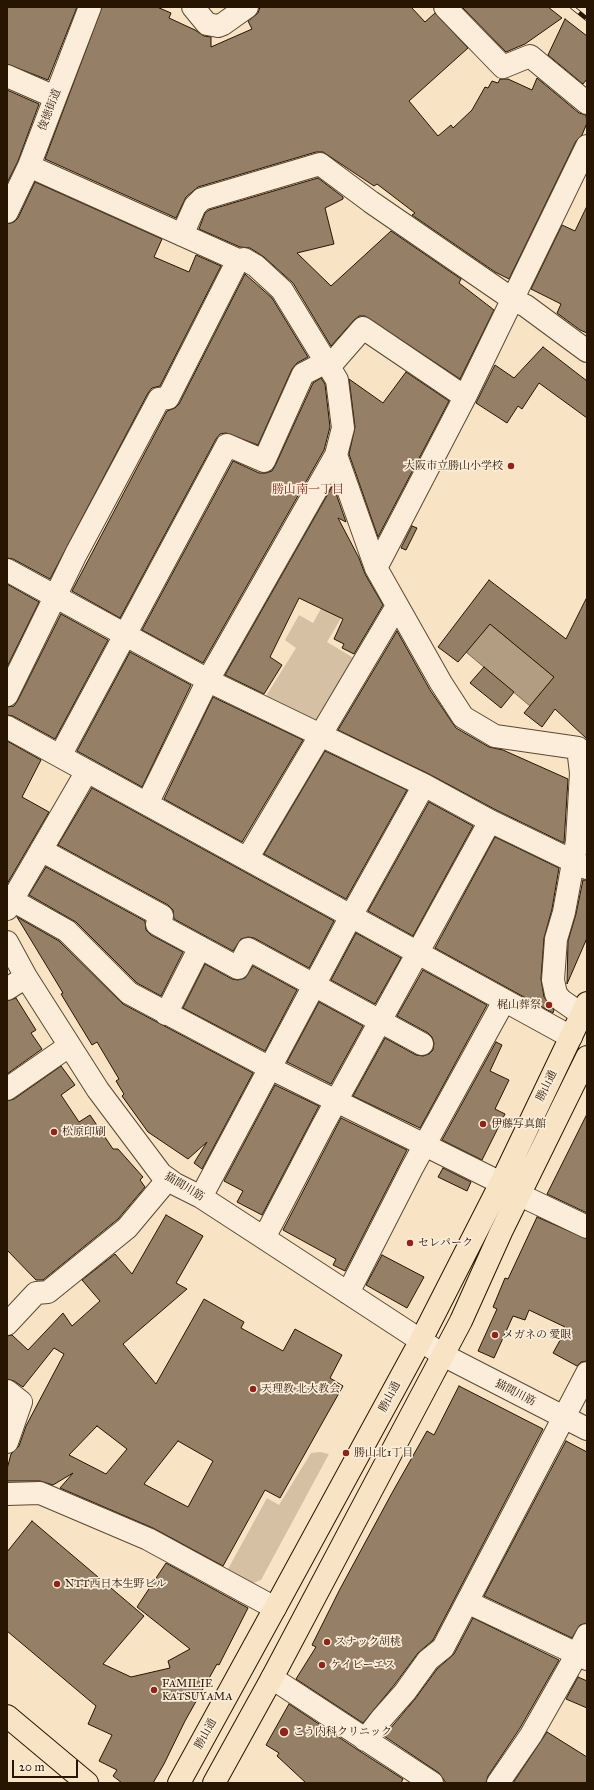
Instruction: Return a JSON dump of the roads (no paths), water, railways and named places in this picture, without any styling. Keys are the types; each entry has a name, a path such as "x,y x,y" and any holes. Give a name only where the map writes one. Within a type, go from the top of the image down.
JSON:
{"main road":[{"name":"勝山通","path":"179,1783 421,1340 501,1183 584,1009"},
{"path":"214,1783 272,1678 443,1356 587,1057"},
{"path":"7,1716 86,1783"}],"street":[{"name":"俊徳街道","path":"7,212 29,166 90,7"},
{"path":"193,7 207,24 218,26 247,7"},
{"path":"445,7 503,67 530,56 587,103"},
{"path":"7,76 55,97"},
{"path":"376,568 465,397 587,146"},
{"path":"182,235 194,206 202,199 320,164 377,206 512,299 526,306 587,351"},
{"path":"29,166 238,260 244,258 256,266 282,290 337,380 343,428 336,455 208,680 147,804"},
{"path":"7,695 80,547 159,399 168,398 238,260"},
{"path":"60,756 126,636 227,445 264,461 303,374 328,365 363,328 465,397"},
{"path":"336,455 376,568 441,682 463,717 496,736 578,748 581,773 580,865 556,939 553,980 556,994 561,1000 584,1009"},
{"path":"7,570 55,598 208,680 424,785 490,821 580,865"},
{"path":"247,859 397,606"},
{"path":"7,727 571,1037"},
{"path":"87,771 10,904 66,931 129,993 270,1068 501,1183"},
{"path":"201,1197 351,916 424,785"},
{"path":"264,1238 336,1100 490,821"},
{"path":"41,850 162,916 157,924 238,968 248,949 422,1044"},
{"name":"猫間川筋","path":"7,942 26,977 98,1090 162,1174 175,1184 201,1197 348,1292 443,1356 587,1429"},
{"path":"166,1014 200,947"},
{"path":"7,989 26,977"},
{"path":"348,1292 425,1144 504,1001"},
{"path":"7,1089 70,1046"},
{"path":"7,1324 36,1293 48,1292 127,1228 168,1179"},
{"path":"520,1195 587,1227"},
{"path":"365,1740 405,1692 428,1660 444,1648 587,1374"},
{"path":"7,1391 21,1402 7,1442"},
{"path":"7,1494 40,1492 148,1539 275,1608"},
{"path":"467,1602 584,1649 531,1735 498,1783"},
{"path":"272,1678 432,1783"}],"railway":[{"path":"572,7 587,19"}],"place":[{"name":"大阪市立勝山小学校","path":"511,466"},
{"name":"梶山葬祭","path":"549,1005"},
{"name":"伊藤写真館","path":"483,1124"},
{"name":"松原印刷","path":"54,1132"},
{"name":"セレパーク","path":"410,1243"},
{"name":"メガネの 愛眼","path":"495,1335"},
{"name":"天理教 北大教会","path":"253,1389"},
{"name":"勝山北1丁目","path":"346,1453"},
{"name":"NTT西日本生野ビル","path":"57,1584"},
{"name":"スナック胡桃","path":"327,1642"},
{"name":"ケイビーエス","path":"322,1665"},
{"name":"FAMILIE KATSUYAMA","path":"154,1690"},
{"name":"こう内科クリニック","path":"284,1732"}],"district":[{"name":"勝山南一丁目","path":"308,490"}]}
